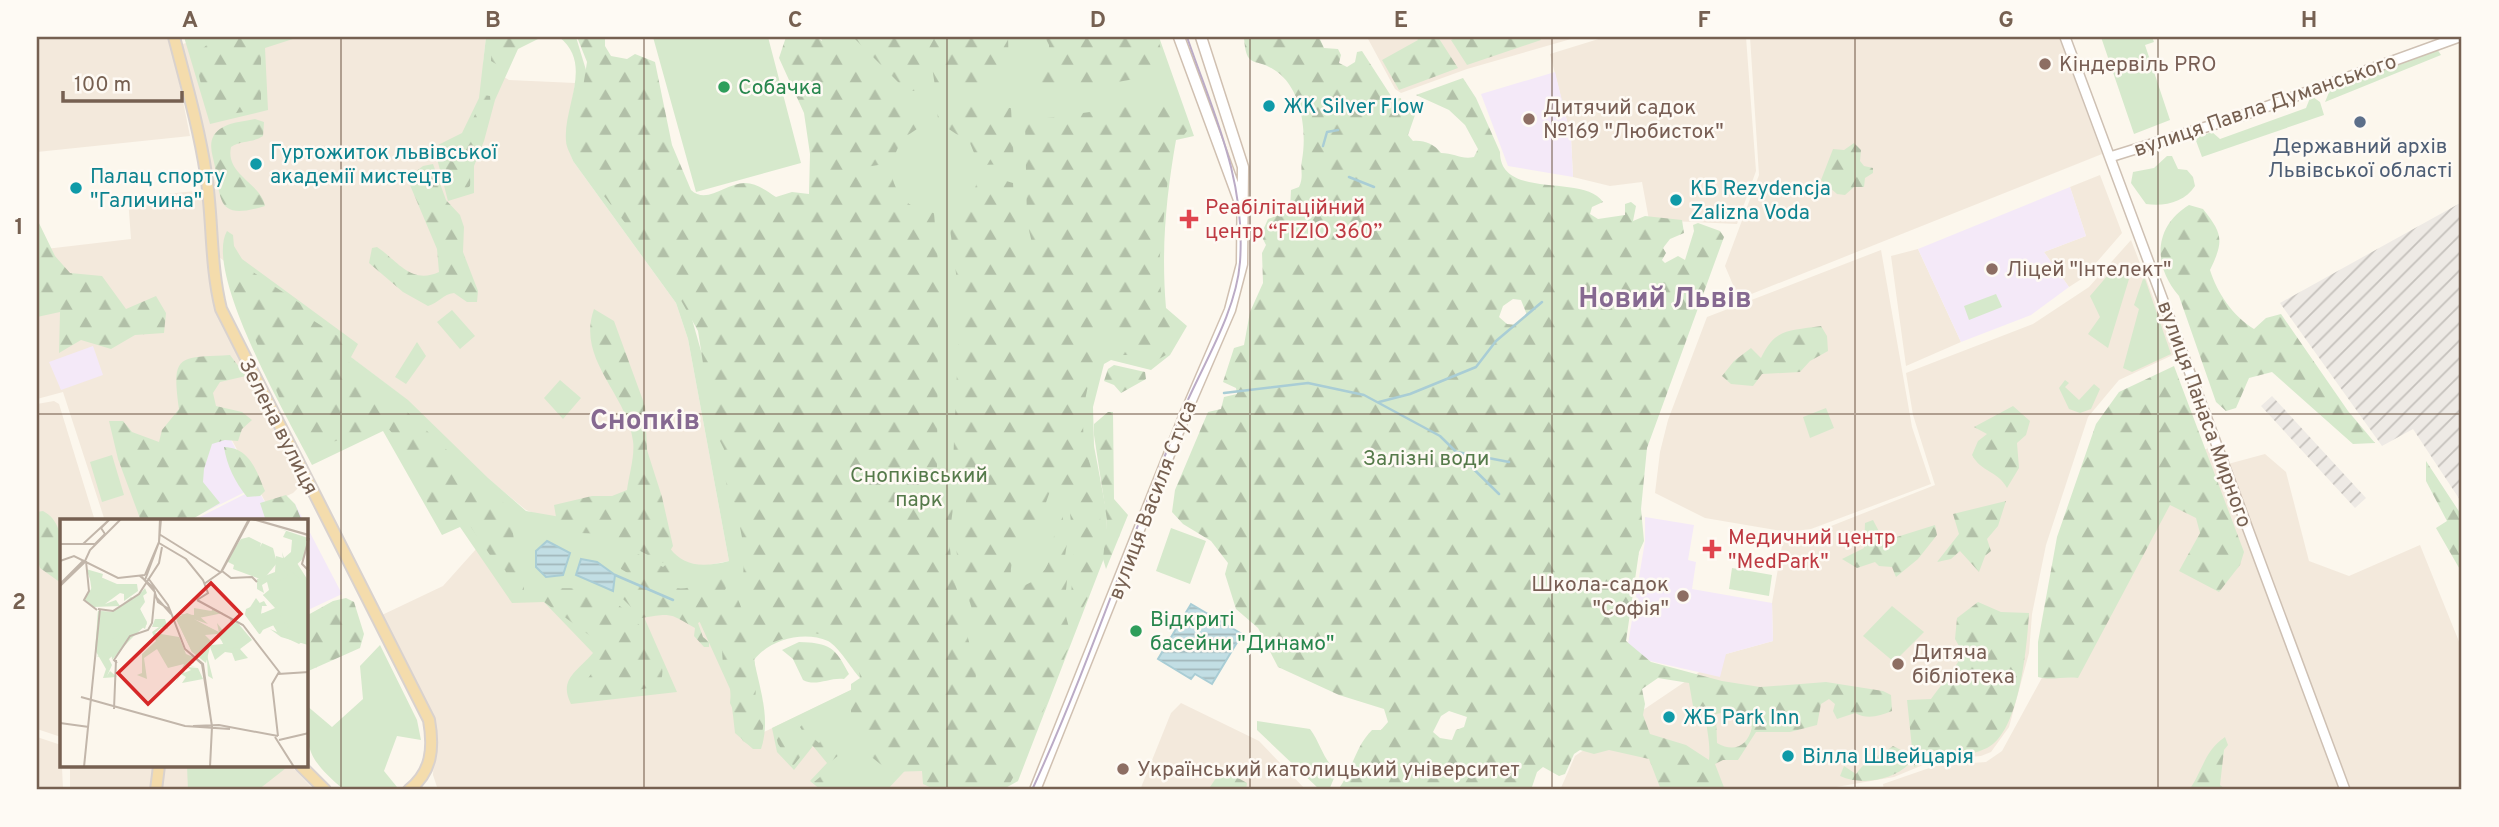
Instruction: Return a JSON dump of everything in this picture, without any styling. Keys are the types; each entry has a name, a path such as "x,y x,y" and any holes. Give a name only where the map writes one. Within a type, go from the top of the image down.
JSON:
{"main road":[{"name":"Зелена вулиця","path":"174,37 200,139 214,272 221,309 429,720 431,756 425,773 409,790"},
{"name":"вулиця Василя Стуса","path":"1180,37 1240,204"},
{"name":"вулиця Василя Стуса","path":"1035,790 1185,412 1230,310 1242,264 1240,204 1243,167 1201,37"},
{"path":"156,790 159,768"},
{"path":"303,768 325,790"}],"street":[{"name":"вулиця Панаса Мирного","path":"2065,37 2345,790"},
{"name":"вулиця Павла Думанського","path":"2110,157 2238,117 2459,37"}],"shaded area":[{"path":"37,37 170,37 190,136 37,152"},
{"path":"207,37 486,37 483,64 509,80 575,83 566,141 573,161 676,303 688,339 729,561 699,567 659,563 526,510 487,478 406,399 215,254 179,45"},
{"path":"1367,37 1578,37 1467,69 1401,93 1395,89"},
{"path":"1605,37 1746,37 1756,171 1737,224 1649,220 1642,182 1610,186 1573,177 1571,137 1550,54"},
{"path":"1750,37 2059,37 2102,154 1739,299 1725,266 1759,175"},
{"name":"Дитячий садок №169 \"Любисток\"","path":"1555,72 1571,137 1573,177 1508,166 1481,94"},
{"path":"2100,175 2122,233 2083,278 2069,287 2044,252 2086,236 2070,187"},
{"name":"Ліцей \"Інтелект\"","path":"2070,187 2086,236 2044,252 2069,287 2031,315 1961,342 1918,249"},
{"path":"205,190 212,300 221,324 303,483 293,493 267,505 220,418 170,519 104,519 63,392 37,399 37,250 131,239 128,198"},
{"path":"2462,202 2462,503 2413,429 2382,446 2280,303"},
{"path":"2131,240 2175,354 2119,380 2088,417 2046,545 2032,614 2029,653 2009,727 1991,752 1981,756 1935,760 1894,777 1819,790 1560,790 1575,756 1726,654 1773,641 1772,603 1784,534 1807,534 1826,528 1935,485 1913,415 1906,373 2033,324 2089,287"},
{"path":"1918,249 1961,342 1906,366 1891,256"},
{"path":"1881,250 1912,427 1931,484 1811,529 1787,532 1705,518 1655,493 1660,452 1668,420 1707,317"},
{"path":"93,346 103,375 61,390 49,362"},
{"path":"2272,396 2366,498 2355,508 2261,406"},
{"path":"54,401 59,404 94,519 60,519 60,737 37,729 37,404"},
{"path":"220,418 255,487 188,519"},
{"path":"2212,447 2341,790 1884,790 1883,784 1935,766 1986,762 2002,751 2158,465"},
{"path":"2265,454 2286,472 2309,561 2349,576 2420,545 2462,649 2462,790 2351,790 2228,464"},
{"path":"257,488 272,515 295,504 303,519 196,519"},
{"name":"Школа-садок \"Софія\"","path":"1645,517 1694,525 1688,560 1696,562 1692,589 1772,603 1773,641 1726,654 1720,677 1650,661 1628,644 1645,541"},
{"path":"308,529 342,594 308,610"},
{"path":"477,548 736,605 764,732 866,683 952,790 438,790 433,775 435,728 424,696 382,615 443,586"},
{"path":"1181,703 1259,741 1306,790 1140,790 1171,713"},
{"path":"37,737 60,745 63,790 37,790"},
{"path":"70,768 154,768 150,790 70,790"},
{"path":"162,768 293,768 314,790 160,790"}],"green space":[{"path":"184,37 299,37 265,48 268,110 210,124"},
{"path":"236,37 249,38 261,44 261,105 244,112 215,116 203,92 194,56 209,43"},
{"path":"486,37 542,37 518,49 495,100 474,166 474,193 448,201 434,147 462,133 479,98"},
{"path":"492,37 524,38 519,47 513,50 507,64 501,67 491,61"},
{"name":"Снопківський парк","path":"559,37 576,37 589,80 661,264 688,305 703,358 873,315 821,37 1159,37 1194,136 1176,140 1164,244 1166,308 1187,326 1170,355 1151,370 1111,360 1104,364 1093,407 1094,446 1107,515 1106,553 1018,781 1002,790 936,790 923,784 922,771 915,760 887,790 821,790 810,781 827,763 813,746 794,770 777,752 772,728 863,684 860,678 828,641 798,637 768,647 754,660 764,704 765,727 761,749 753,749 735,733 730,689 692,605 640,608 677,692 571,704 568,682 593,653 544,602 512,603 460,527 442,535 383,431 312,465 252,348 238,312 227,279 223,251 227,231 233,235 234,246 242,259 358,344 351,357 408,400 526,511 578,520 647,506 668,546 685,561 711,564 729,561 688,339 676,303 573,161 566,141 566,128 576,73 569,48"},
{"path":"577,37 605,37 605,46 611,56 627,59 635,54 655,62 672,145 691,190 697,194 710,194 749,183 776,197 792,192 809,194 810,154 804,113 779,58 786,37 817,37 823,42 838,37 904,102 923,103 926,123 902,139 891,163 859,168 863,176 890,169 895,187 909,204 934,213 940,287 939,296 930,303 938,322 937,470 953,508 949,539 953,578 966,616 967,634 976,670 975,702 979,701 984,682 984,664 978,628 961,573 956,546 966,494 955,478 953,464 960,303 948,214 966,204 976,186 979,173 1013,183 1017,241 1021,254 1090,315 1101,334 1087,390 1083,424 1085,447 1095,482 1100,514 1097,568 1093,585 1079,614 1070,611 1074,552 1070,513 1072,493 1068,488 1050,491 1044,508 1045,517 1023,539 1014,557 1011,577 1013,587 1018,588 1030,583 1045,569 1052,551 1056,516 1062,513 1067,543 1064,563 1068,571 1064,609 1072,639 1026,754 1009,785 999,790 948,790 926,782 922,771 890,772 863,750 867,734 861,733 851,713 851,684 860,678 860,674 838,643 818,634 806,634 760,647 756,643 743,587 744,548 736,506 727,487 722,463 724,449 713,427 698,331 668,277 596,186 583,165 575,138 587,62"},
{"name":"Собачка","path":"653,37 768,37 801,163 696,192"},
{"path":"853,37 905,37 903,40 924,61 926,85 915,91 906,90"},
{"path":"935,37 1008,37 1009,71 982,88 935,86 929,48"},
{"path":"1045,37 1157,37 1167,67 1157,75 1078,89 1036,88 1033,81 1028,80 1026,86 1020,86 1020,76 1039,77 1049,69 1049,45"},
{"name":"Залізні води","path":"1244,37 1319,37 1324,48 1338,49 1341,55 1339,63 1347,67 1355,62 1357,52 1362,51 1393,99 1401,98 1402,108 1412,109 1415,115 1408,135 1413,141 1428,143 1441,153 1470,158 1474,157 1478,149 1465,125 1449,110 1416,95 1463,78 1476,98 1504,167 1513,176 1528,182 1579,189 1593,194 1603,202 1592,207 1590,214 1598,219 1625,215 1625,204 1631,202 1636,206 1633,221 1645,216 1682,220 1684,233 1670,239 1663,248 1666,253 1662,260 1665,263 1678,256 1685,260 1694,231 1693,225 1698,223 1720,231 1724,237 1647,448 1641,509 1644,541 1639,552 1626,641 1651,662 1722,681 1760,687 1826,682 1883,691 1891,695 1892,711 1869,717 1855,713 1837,719 1833,711 1835,704 1829,699 1821,704 1817,725 1790,732 1756,732 1738,760 1723,760 1715,764 1725,790 1661,790 1649,759 1609,750 1594,754 1580,750 1574,754 1565,774 1559,776 1543,767 1537,772 1531,790 1338,790 1366,737 1372,730 1381,730 1388,722 1384,709 1339,695 1278,667 1258,628 1236,609 1225,574 1228,563 1211,541 1183,524 1172,512 1175,490 1208,412 1221,409 1224,397 1237,394 1236,388 1223,382 1234,348 1244,345 1250,312 1263,283 1262,253 1266,245 1261,235 1268,219 1290,211 1291,190 1299,187 1301,180 1304,137 1297,100 1285,79 1269,67 1249,59","holes":["1513,299 1521,300 1527,315 1516,325 1507,324 1499,317 1503,306","1658,678 1689,683 1693,706 1705,710 1709,760 1686,745 1650,734 1643,715 1645,704 1642,689","1449,711 1467,717 1464,727 1456,730 1452,740 1440,738 1433,732 1441,716","1725,712 1744,715 1752,727 1744,743 1734,747 1717,743 1716,714"]},
{"path":"1416,37 1438,37 1458,68 1399,90 1382,60 1418,40"},
{"path":"1457,37 1539,37 1541,40 1467,65 1451,40"},
{"path":"2101,37 2152,37 2154,42 2145,45 2170,120 2134,134"},
{"path":"2437,49 2441,55 2325,102 2330,90"},
{"path":"484,95 490,96 489,113 471,158 470,186 465,190 449,178 443,157 465,136"},
{"path":"2313,97 2320,102 2324,115 2202,157 2195,138 2212,132 2220,139 2306,108"},
{"path":"1176,100 1190,127 1184,135 1174,140 1171,149 1159,264 1162,309 1183,328 1171,352 1149,365 1134,355 1121,355 1114,350 1110,329 1092,303 1047,264 1033,247 1027,222 1025,121"},
{"path":"937,104 1011,108 1014,164 979,165 970,143 938,122"},
{"path":"255,119 264,122 263,136 231,147 231,157 233,165 257,191 265,206 250,210 231,210 221,199 212,139 228,125"},
{"path":"1854,143 1861,150 1860,161 1864,166 1873,168 1873,173 1865,178 1864,187 1854,187 1845,195 1837,194 1821,180 1833,149 1844,150"},
{"path":"2167,156 2172,156 2178,169 2187,170 2193,177 2195,186 2180,200 2160,205 2146,204 2131,183 2133,172 2154,168"},
{"path":"433,164 446,200 460,215 464,227 463,252 478,291 477,302 467,302 454,293 428,306 403,292 369,263 372,248 377,247 405,270 420,276 439,272 437,249 407,178 423,166"},
{"path":"2189,205 2203,209 2218,232 2218,252 2210,270 2227,303 2239,318 2254,329 2266,318 2281,314 2348,411 2375,443 2353,444 2272,372 2249,378 2236,408 2226,411 2216,402 2179,296 2170,284 2161,260 2163,236 2169,224"},
{"path":"37,219 55,256 70,273 102,276 126,309 156,296 166,313 164,333 135,335 111,349 81,340 59,353 60,312 37,317"},
{"path":"235,260 301,304 314,321 344,340 346,358 366,385 403,408 451,454 470,480 501,499 510,513 514,540 524,565 524,593 516,593 505,570 496,564 469,524 445,524 428,505 408,453 388,428 332,442 317,454 310,452 281,402 253,334 235,302 231,263"},
{"path":"2114,268 2129,279 2108,348 2088,334 2100,317 2090,296"},
{"path":"2144,276 2171,354 2132,372 2123,368 2139,309 2134,305"},
{"path":"1996,294 2002,307 1969,320 1964,306"},
{"path":"594,309 614,321 645,406 647,450 662,497 673,546 663,563 608,534 580,533 556,517 554,505 592,496 612,496 627,490 632,466 633,441 629,424 597,361 592,344 590,327"},
{"path":"452,310 475,336 460,349 437,322"},
{"path":"1821,326 1827,336 1828,351 1810,361 1800,372 1762,374 1753,386 1731,384 1722,376 1734,361 1751,348 1761,358 1772,341 1785,332"},
{"path":"417,342 426,356 406,384 395,377"},
{"path":"230,355 246,376 220,382 213,393 216,406 242,412 252,420 242,429 238,441 225,440 212,444 203,482 220,503 192,519 140,519 118,459 109,421 123,421 132,432 159,442 162,430 179,409 176,377 178,368 182,362 199,357"},
{"path":"1114,365 1145,372 1146,379 1121,393 1114,385 1104,381 1108,369"},
{"path":"2174,366 2244,552 2240,565 2219,592 2179,571 2200,533 2196,518 2170,505 2078,678 2038,677 2038,642 2057,537 2096,424 2119,392"},
{"path":"560,380 581,398 563,419 544,398"},
{"path":"2065,380 2069,383 2065,387 2079,400 2094,384 2100,389 2091,409 2080,413 2069,409 2059,388"},
{"path":"2013,406 2030,421 2026,435 2017,443 2019,468 2007,488 1972,455 1978,441 1987,434 1974,427"},
{"path":"1826,408 1834,428 1810,438 1803,417"},
{"path":"1108,412 1113,412 1114,499 1128,515 1106,569 1103,559 1107,520 1094,424"},
{"path":"224,447 240,451 251,462 265,491 260,496 247,497 229,467"},
{"path":"112,455 124,495 102,502 90,462"},
{"path":"2426,461 2462,516 2462,573 2436,528 2447,521 2426,481"},
{"path":"286,495 295,504 301,519 265,519 260,503"},
{"path":"2006,501 1998,526 1987,539 1991,551 1985,556 1979,572 1960,551 1951,559 1937,562 1959,534 1953,514"},
{"path":"43,511 51,517 60,533 60,582 40,568 37,557 37,512"},
{"path":"1873,520 1884,541 1935,525 1937,535 1918,559 1896,577 1892,567 1879,566 1875,562 1857,568 1842,559 1864,548 1865,523"},
{"path":"1171,528 1206,541 1190,584 1156,571"},
{"path":"623,551 632,551 663,567 669,562 675,568 672,575 676,588 694,586 709,575 723,576 726,588 723,594 730,596 735,593 752,645 756,673 755,700 763,718 761,736 752,747 743,741 736,729 737,719 730,703 732,679 723,665 721,636 716,627 703,620 698,623 703,637 709,642 709,647 704,647 694,636 695,628 675,617 665,615 642,618 618,594 624,580 636,578 621,569 617,558"},
{"path":"1732,568 1772,575 1769,596 1729,589"},
{"path":"544,588 592,591 622,608 646,633 655,647 661,661 662,674 658,686 591,699 582,697 579,691 596,667 600,652 593,638 536,596"},
{"path":"346,598 354,602 364,634 360,648 308,671 308,615 333,601"},
{"path":"1978,602 2001,612 2029,613 2024,666 2014,707 1998,739 1987,748 1914,767 1907,700 1931,699 1952,671 1963,653 1955,639 1957,618"},
{"path":"1892,606 1924,632 1894,662 1863,636"},
{"path":"799,642 830,648 840,658 849,674 844,679 813,683 803,680 793,659 782,650"},
{"path":"380,645 417,720 421,740 397,736 384,771 397,787 392,790 344,790 316,762 309,744 308,707 332,727 363,699 360,666"},
{"path":"1257,721 1310,729 1328,762 1337,771 1329,790 1320,790 1257,730"},
{"path":"804,723 810,727 810,735 819,743 823,739 827,743 838,741 842,746 839,755 829,763 811,744 793,766 778,744 775,733 786,739 791,734 801,738 803,732 800,727"},
{"path":"2225,737 2228,745 2224,750 2220,785 2226,790 2189,790 2212,749"},
{"path":"1893,746 1909,754 1909,764 1895,774 1867,781 1840,776 1844,766 1856,774 1869,761"},
{"path":"187,768 286,768 258,790 188,790"},
{"path":"831,768 832,776 847,780 856,790 824,790 814,782"},
{"path":"1222,769 1247,783 1246,790 1208,790"}],"water":[{"path":"547,541 570,553 563,575 546,577 536,567 536,551"},
{"path":"581,559 597,562 615,575 613,591 576,575"},
{"path":"1191,604 1242,634 1212,684 1195,674 1191,679 1158,659"}],"waterway":[{"path":"1323,146 1327,132 1338,130"},
{"path":"1349,177 1374,187"},
{"path":"1379,402 1410,394 1476,367 1496,341 1542,302"},
{"path":"1224,393 1308,383 1364,395 1440,436 1499,494"},
{"path":"1457,452 1509,462"},
{"path":"615,575 673,600"}],"tram line":[{"path":"1032,790 1072,696 1183,411 1218,338 1237,281 1241,232 1233,174 1187,37"}],"place":[{"name":"Кіндервіль PRO","path":"2045,64"},
{"name":"Собачка","path":"724,87"},
{"name":"ЖК Silver Flow","path":"1269,106"},
{"name":"Дитячий садок №169 \"Любисток\"","path":"1529,119"},
{"name":"Державний архів Львівської області","path":"2360,122"},
{"name":"Гуртожиток львівської академії мистецтв","path":"256,164"},
{"name":"Палац спорту \"Галичина\"","path":"76,188"},
{"name":"КБ Rezydencja Zalizna Voda","path":"1676,200"},
{"name":"Реабілітаційний центр “FIZIO 360”","path":"1189,219"},
{"name":"Ліцей \"Інтелект\"","path":"1992,269"},
{"name":"Медичний центр \"MedPark\"","path":"1712,549"},
{"name":"Школа-садок \"Софія\"","path":"1683,596"},
{"name":"Відкриті басейни \"Динамо\"","path":"1136,631"},
{"name":"Дитяча бібліотека","path":"1898,664"},
{"name":"ЖБ Park Inn","path":"1669,717"},
{"name":"Вілла Швейцарія","path":"1788,756"},
{"name":"Український католицький університет","path":"1123,769"}],"district":[{"name":"Новий Львів","path":"1665,297"},
{"name":"Снопків","path":"645,419"}]}
